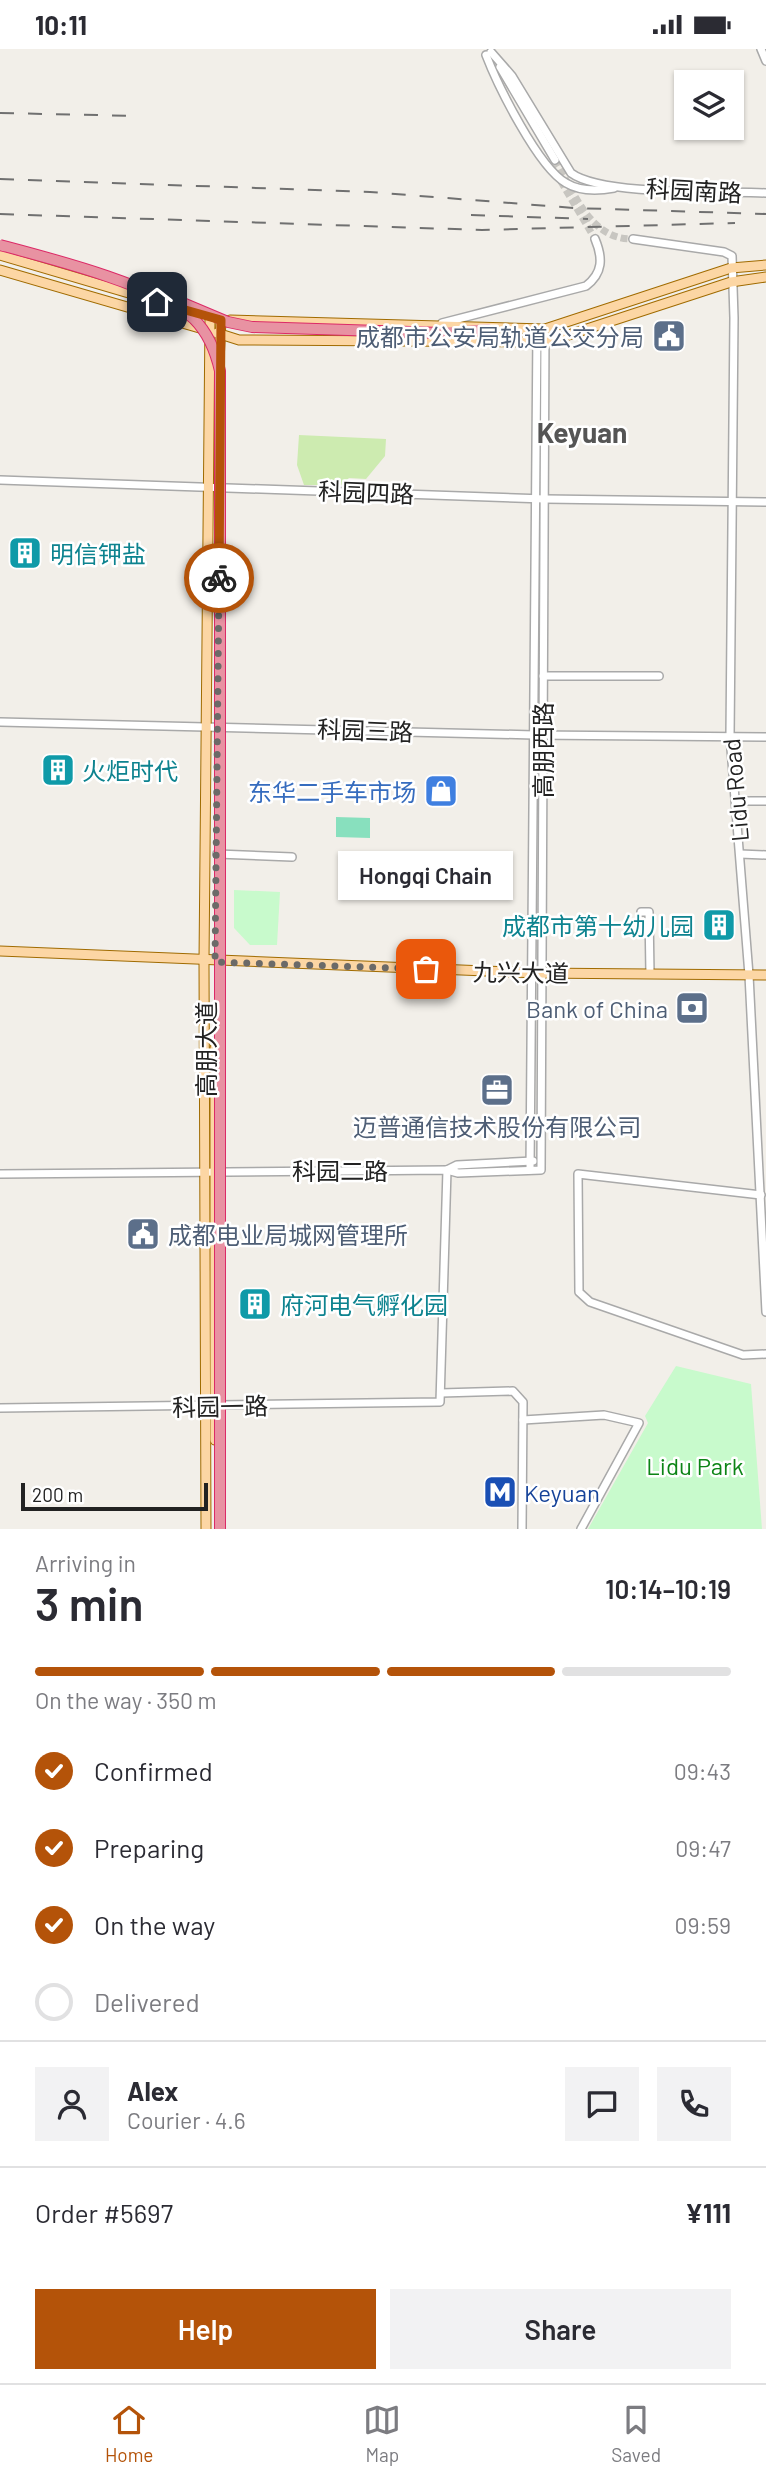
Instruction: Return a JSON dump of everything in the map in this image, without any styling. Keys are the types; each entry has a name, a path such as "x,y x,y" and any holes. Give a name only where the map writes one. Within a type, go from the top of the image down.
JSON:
{"highway":[{"path":"0,244 155,293 228,322 252,327 488,329"},
{"path":"155,293 196,321 213,347 220,371 218,1529"},
{"path":"213,725 225,804 226,953 221,988"}],"main road":[{"path":"0,255 221,320 439,329"},
{"path":"488,329 541,330 731,268 766,265"},
{"path":"0,270 239,340 542,342 732,282 766,277"},
{"name":"高朋大道","path":"206,1529 211,1406 210,1170 204,961 213,725 215,487 215,332 210,317"},
{"name":"高朋大道","path":"215,332 221,320"},
{"name":"高朋大道","path":"210,1170 217,854 213,725"},
{"name":"九兴大道","path":"0,951 215,962 532,973 766,975"},
{"name":"高朋大道","path":"211,1406 218,1529"}],"street":[{"path":"761,49 766,61"},
{"path":"487,51 563,181 580,189 621,187"},
{"path":"553,161 581,181 621,187"},
{"name":"科园南路","path":"621,187 766,193"},
{"path":"439,329 586,286 594,279 601,261 595,239"},
{"path":"634,239 729,253 731,268"},
{"name":"Lidu Road","path":"731,268 734,318 730,736 762,1145 761,1195 766,1312"},
{"name":"高朋西路","path":"541,330 538,735 530,1170 541,1170 542,973 538,735 543,676 541,499"},
{"name":"科园四路","path":"0,480 541,499 766,502"},
{"path":"543,676 659,677"},
{"name":"科园三路","path":"0,722 213,725 538,735 766,737"},
{"path":"736,801 766,801"},
{"path":"217,854 292,857"},
{"path":"740,855 766,855"},
{"path":"641,912 649,912 646,934 650,974"},
{"path":"447,1170 457,1165 541,1161"},
{"name":"科园二路","path":"0,1174 210,1170 447,1170"},
{"path":"447,1170 457,1173 530,1170"},
{"path":"447,1170 441,1393 513,1391 523,1402 522,1529"},
{"path":"761,1195 578,1174 579,1292 590,1302 743,1355 766,1354"},
{"name":"科园一路","path":"0,1408 440,1402 441,1393"},
{"path":"523,1420 604,1415 639,1423 581,1529"}],"green space":[{"path":"299,435 386,439 385,456 366,479 349,478 341,485 304,485 297,465"},
{"path":"336,817 370,818 370,838 336,837"},
{"path":"350,855 389,857 388,882 349,880"},
{"path":"234,890 280,892 277,945 250,945 234,928"},
{"name":"Lidu Park","path":"676,1366 751,1384 762,1529 588,1529 648,1423 645,1416"}],"tunnel":[{"path":"555,160 594,223 605,232 633,239"},
{"path":"550,163 595,239"}],"railway":[{"path":"0,113 139,116"},
{"path":"0,179 370,192 574,208 766,214"},
{"path":"0,214 482,230 735,223"},
{"path":"471,215 588,219"}],"way so far":[{"path":"219,578 215,962 426,969"}],"place":[{"name":"成都市公安局轨道公交分局","path":"669,336"},
{"name":"明信钾盐","path":"25,553"},
{"name":"火炬时代","path":"58,770"},
{"name":"东华二手车市场","path":"441,791"},
{"name":"成都市第十幼儿园","path":"719,925"},
{"name":"Hongqi Chain","path":"426,969"},
{"name":"Bank of China","path":"692,1008"},
{"name":"迈普通信技术股份有限公司","path":"497,1090"},
{"name":"成都电业局城网管理所","path":"143,1234"},
{"name":"府河电气孵化园","path":"255,1304"},
{"name":"Keyuan","path":"500,1492"}],"district":[{"name":"Keyuan","path":"582,432"}],"route":[{"path":"157,302 221,320 219,578"}]}
